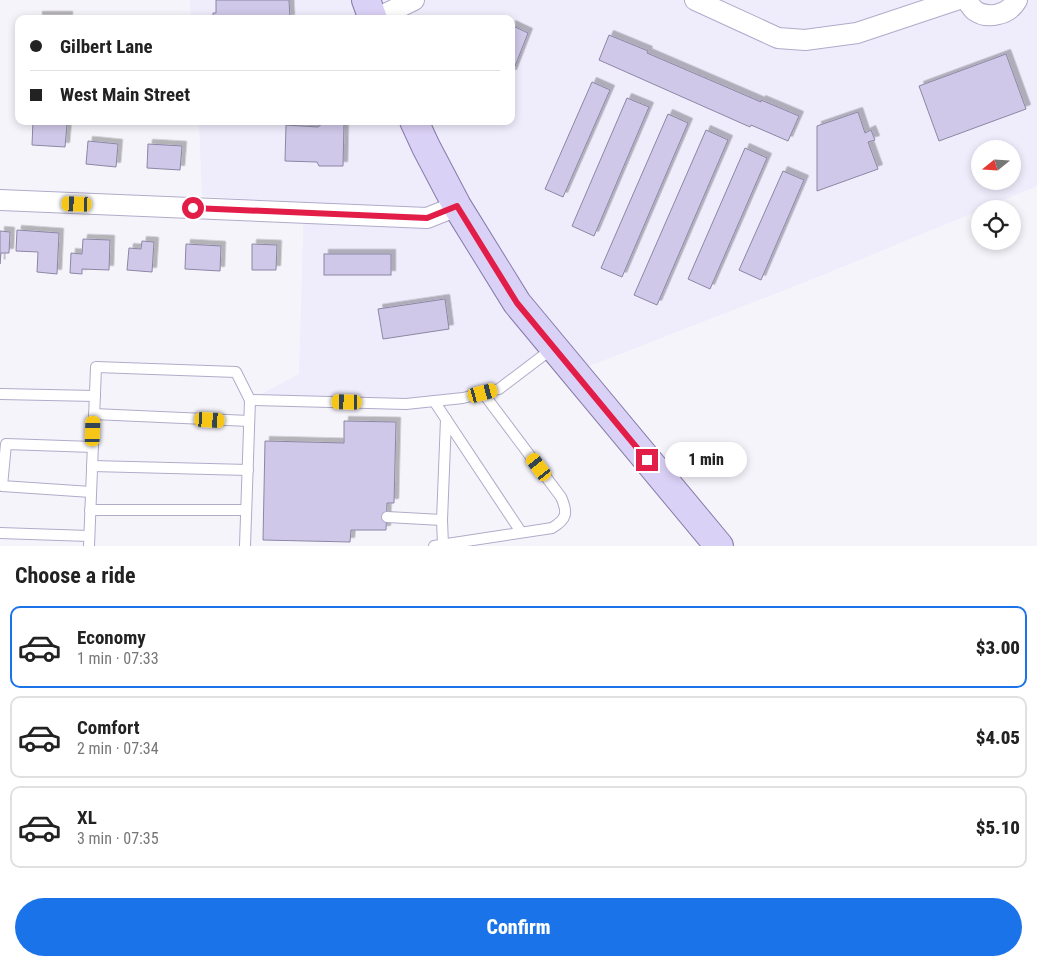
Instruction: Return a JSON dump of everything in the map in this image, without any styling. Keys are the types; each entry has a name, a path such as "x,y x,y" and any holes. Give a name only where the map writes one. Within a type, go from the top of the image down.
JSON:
{"main road":[{"path":"366,0 372,15"},
{"path":"416,125 457,206 517,303 719,546"}],"street":[{"path":"382,15 414,0"},
{"path":"695,0 778,38 805,40 857,33 956,0"},
{"path":"966,0 974,10 986,15 1000,14 1008,10 1015,4 1016,0"},
{"path":"0,200 427,218 457,206"}],"lane":[{"path":"250,400 406,404 463,398 499,389 554,348"},
{"path":"0,533 89,541 96,367 236,372 250,400 245,546"},
{"path":"446,419 442,520 438,545 552,528 565,515 566,506 483,393"},
{"path":"1,394 95,396"},
{"path":"434,401 521,532"},
{"path":"94,414 249,421"},
{"path":"91,492 2,486 6,444 93,447"},
{"path":"92,466 248,470"},
{"path":"90,510 246,510"},
{"path":"386,517 442,520"}],"shaded area":[{"path":"190,0 1037,0 1037,186 1004,200 971,200 971,214 818,277 574,372 554,348 499,389 406,404 250,400 299,374 304,203 202,196 199,125 515,125 515,15 191,15"}],"building":[{"path":"216,0 289,0 290,15 213,15 213,13 216,13"},
{"path":"515,27 528,33 515,66"},
{"path":"609,35 761,102 761,100 799,116 788,141 751,125 750,127 599,60"},
{"path":"1006,54 1026,109 939,141 919,86"},
{"path":"592,82 610,90 563,197 545,189"},
{"path":"627,98 649,107 594,236 572,226"},
{"path":"858,112 865,133 871,130 875,140 868,142 878,169 817,191 817,126"},
{"path":"668,114 688,123 622,277 601,268"},
{"path":"33,125 67,125 65,147 32,145"},
{"path":"286,125 318,127 320,125 344,125 343,166 319,166 317,162 285,161"},
{"path":"706,130 728,140 657,305 634,295"},
{"path":"88,141 118,144 116,167 86,164"},
{"path":"148,144 182,146 180,170 147,168"},
{"path":"745,148 767,158 710,289 688,279"},
{"path":"783,171 804,180 761,280 739,270"},
{"path":"17,230 59,233 57,274 37,272 38,252 16,251"},
{"path":"0,231 10,232 9,253 1,253 0,264"},
{"path":"83,239 110,240 109,270 82,269 82,274 70,273 71,253 82,254"},
{"path":"142,241 154,242 152,272 127,270 129,248 141,249"},
{"path":"186,244 221,246 220,271 185,269"},
{"path":"252,244 277,245 276,270 252,270"},
{"path":"324,254 391,254 391,275 324,275"},
{"path":"445,299 449,329 383,339 378,309"},
{"path":"344,421 396,422 394,503 387,503 386,530 351,530 350,542 263,540 265,441 344,443"}],"route":[{"path":"193,208 427,218 457,206 517,303 647,460"}]}
